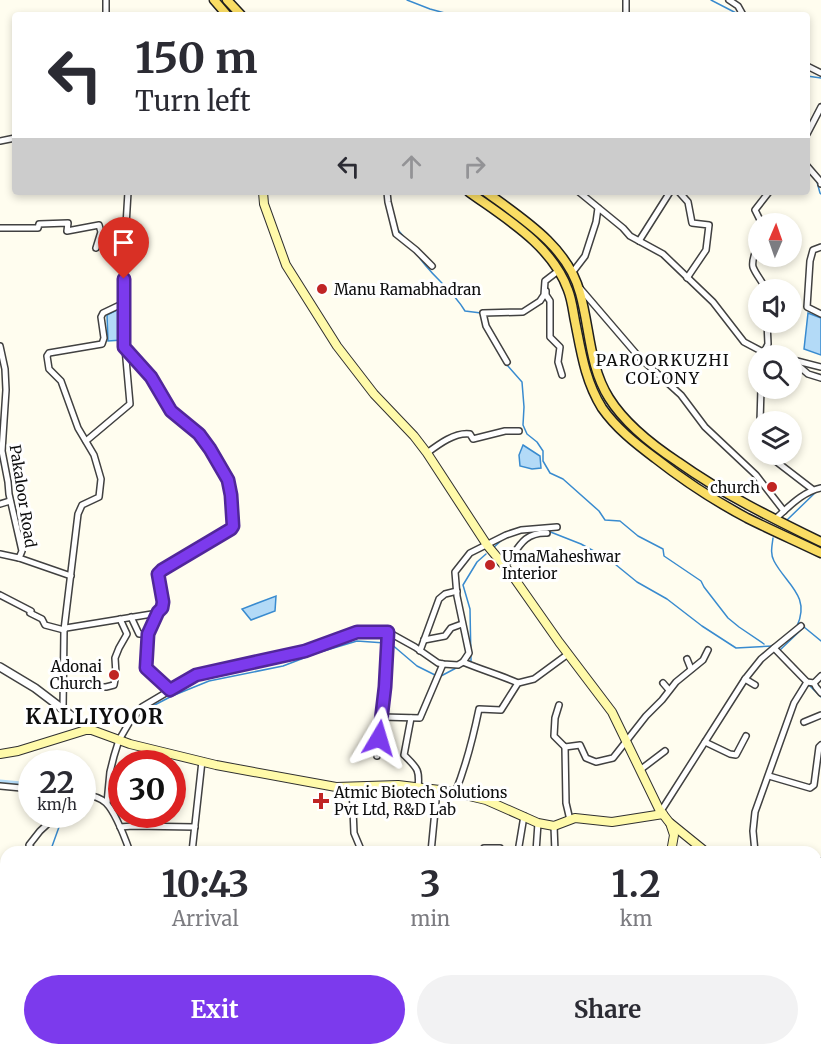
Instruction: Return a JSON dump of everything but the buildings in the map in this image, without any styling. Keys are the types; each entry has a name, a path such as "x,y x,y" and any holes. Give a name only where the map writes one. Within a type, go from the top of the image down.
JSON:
{"main road":[{"path":"214,0 223,12"},
{"path":"227,0 238,12"},
{"path":"263,195 264,204 286,265 337,346 374,394 427,453 487,545 505,566 612,712 640,770 669,822 674,835 672,846"},
{"path":"473,195 520,230 539,247 558,271 568,289 572,303 585,370 601,406 617,426 636,444 704,492 745,517 821,553"},
{"path":"490,195 527,222 553,245 572,273 578,286 595,368 609,398 624,419 644,437 706,482 821,542"},
{"path":"0,754 18,751 89,729 130,744 202,761 336,787 398,785 455,792 486,800 538,823 554,826 575,818 612,822 662,812"},
{"path":"669,822 699,846"}],"street":[{"path":"729,0 738,6 741,12"},
{"path":"810,128 821,107"},
{"path":"810,170 821,184"},
{"path":"86,441 130,404 124,347 124,259 128,195"},
{"path":"387,195 396,234 417,250 432,266"},
{"path":"583,195 630,236 663,255 713,302 749,345"},
{"path":"639,241 667,195"},
{"path":"682,195 688,202 692,223 709,225 706,250 687,278"},
{"path":"756,213 755,210 767,195"},
{"path":"572,273 585,256 598,208"},
{"path":"0,228 38,228 39,224 68,223 67,231 99,225 101,232 96,248"},
{"path":"821,247 813,250 810,261 807,307 821,314"},
{"path":"545,280 558,271"},
{"path":"507,362 486,326 483,313 523,312 540,301 544,295 545,280"},
{"path":"545,280 546,295 550,302 550,337 560,347 558,362 562,375"},
{"path":"578,286 639,357 681,395 705,427 756,475 784,511"},
{"path":"63,709 64,630 78,514 82,505 99,497 101,479 94,455 78,428 61,381 49,369 47,356 57,351 102,344 104,338 101,316 124,303"},
{"name":"Pakaloor Road","path":"0,346 5,369 6,390 1,451 22,551 20,558 0,554"},
{"path":"124,347 151,377 171,411 199,434 228,480 231,495 233,526 231,529 158,574 163,602 148,634 146,668 170,690"},
{"path":"802,362 821,367"},
{"path":"802,369 808,374 821,378"},
{"path":"427,453 440,443 464,434 470,434 473,439 505,431 519,431"},
{"path":"781,465 812,489"},
{"path":"775,519 801,496 812,489 821,488"},
{"path":"0,504 10,501"},
{"path":"106,803 110,772 119,740 129,723 142,707 196,675 305,651 357,632 388,632 438,663 458,665 464,662 469,653 462,624 455,572 470,553 506,535 521,530 557,527"},
{"path":"505,566 524,539 547,533"},
{"path":"20,558 71,576"},
{"path":"420,651 439,599 445,594 457,591"},
{"path":"0,595 31,611 30,613 42,619 45,625 64,630 158,612"},
{"path":"131,617 139,634 148,634"},
{"path":"64,686 106,687 114,685 115,658 127,634 120,619"},
{"path":"424,640 445,636 451,628 462,624"},
{"path":"662,812 745,679 761,659 801,626"},
{"path":"377,756 388,632"},
{"path":"774,648 806,684"},
{"path":"565,747 580,745 586,758 596,762 613,758 646,716 676,682 703,660 708,650"},
{"path":"464,662 484,672 492,672 518,683 534,679 568,654"},
{"path":"687,659 691,669"},
{"path":"382,717 420,717 442,664"},
{"path":"0,667 35,688 89,729"},
{"path":"754,846 755,812 794,703 806,684 814,682 821,676"},
{"path":"745,679 755,685"},
{"path":"814,682 821,693"},
{"path":"455,792 462,776 479,709 501,710 518,683"},
{"path":"663,683 669,690"},
{"path":"559,705 555,718 554,736 565,747 566,803 570,820"},
{"path":"804,722 821,715"},
{"path":"411,718 404,755 418,769 418,788"},
{"path":"705,742 736,755 746,736"},
{"path":"769,776 812,788 821,745"},
{"path":"640,770 665,751"},
{"path":"193,846 202,761"},
{"path":"0,786 18,788"},
{"path":"352,786 354,833 359,846"},
{"path":"432,846 437,790"},
{"path":"96,798 108,806"},
{"path":"519,846 524,816"},
{"path":"536,846 538,823"},
{"path":"554,826 555,846"},
{"path":"186,827 195,827"},
{"path":"30,846 44,828"},
{"path":"122,828 128,846"}],"water":[{"path":"121,308 122,340 108,341 107,315"},
{"path":"808,313 821,318 821,355 804,349"},
{"path":"523,445 540,456 541,468 532,469 520,466 519,455"},
{"path":"276,596 275,611 251,620 242,609"}],"waterway":[{"path":"407,0 441,12"},
{"path":"711,0 734,12"},
{"path":"810,76 821,78"},
{"path":"817,182 821,194"},
{"path":"398,230 405,238"},
{"path":"417,254 465,311 481,313"},
{"path":"507,365 522,382 523,425 527,434 543,451 543,461 550,473 563,479 599,511 605,520 620,521 638,536 663,549 664,556 701,581 728,618 764,644"},
{"path":"787,520 817,491"},
{"path":"548,531 581,544 610,560 637,582 667,599 736,648 773,646"},
{"path":"773,538 773,558 799,598 801,616 797,626"},
{"path":"493,548 503,539"},
{"path":"468,662 471,661 470,609 463,585 477,562 486,554"},
{"path":"780,650 804,627 821,641"},
{"path":"141,712 209,681 283,666 357,641 385,643"},
{"path":"390,643 417,666 437,676"},
{"path":"441,676 458,667"},
{"path":"809,685 821,697"},
{"path":"124,738 127,732"},
{"path":"0,782 18,784"},
{"path":"52,846 59,828"}],"place":[{"name":"Manu Ramabhadran","path":"322,289"},
{"name":"church","path":"772,487"},
{"name":"UmaMaheshwar Interior","path":"490,565"},
{"name":"Adonai Church","path":"114,675"},
{"name":"Atmic Biotech Solutions Pvt Ltd, R&D Lab","path":"321,801"}],"district":[{"name":"PAROORKUZHI COLONY","path":"663,369"},
{"name":"KALLIYOOR","path":"95,716"}],"route":[{"path":"124,279 124,347 151,377 171,411 199,434 210,449 228,480 233,526 158,574 163,602 148,634 146,668 170,690 196,675 305,651 357,632 388,632 379,738"}]}
